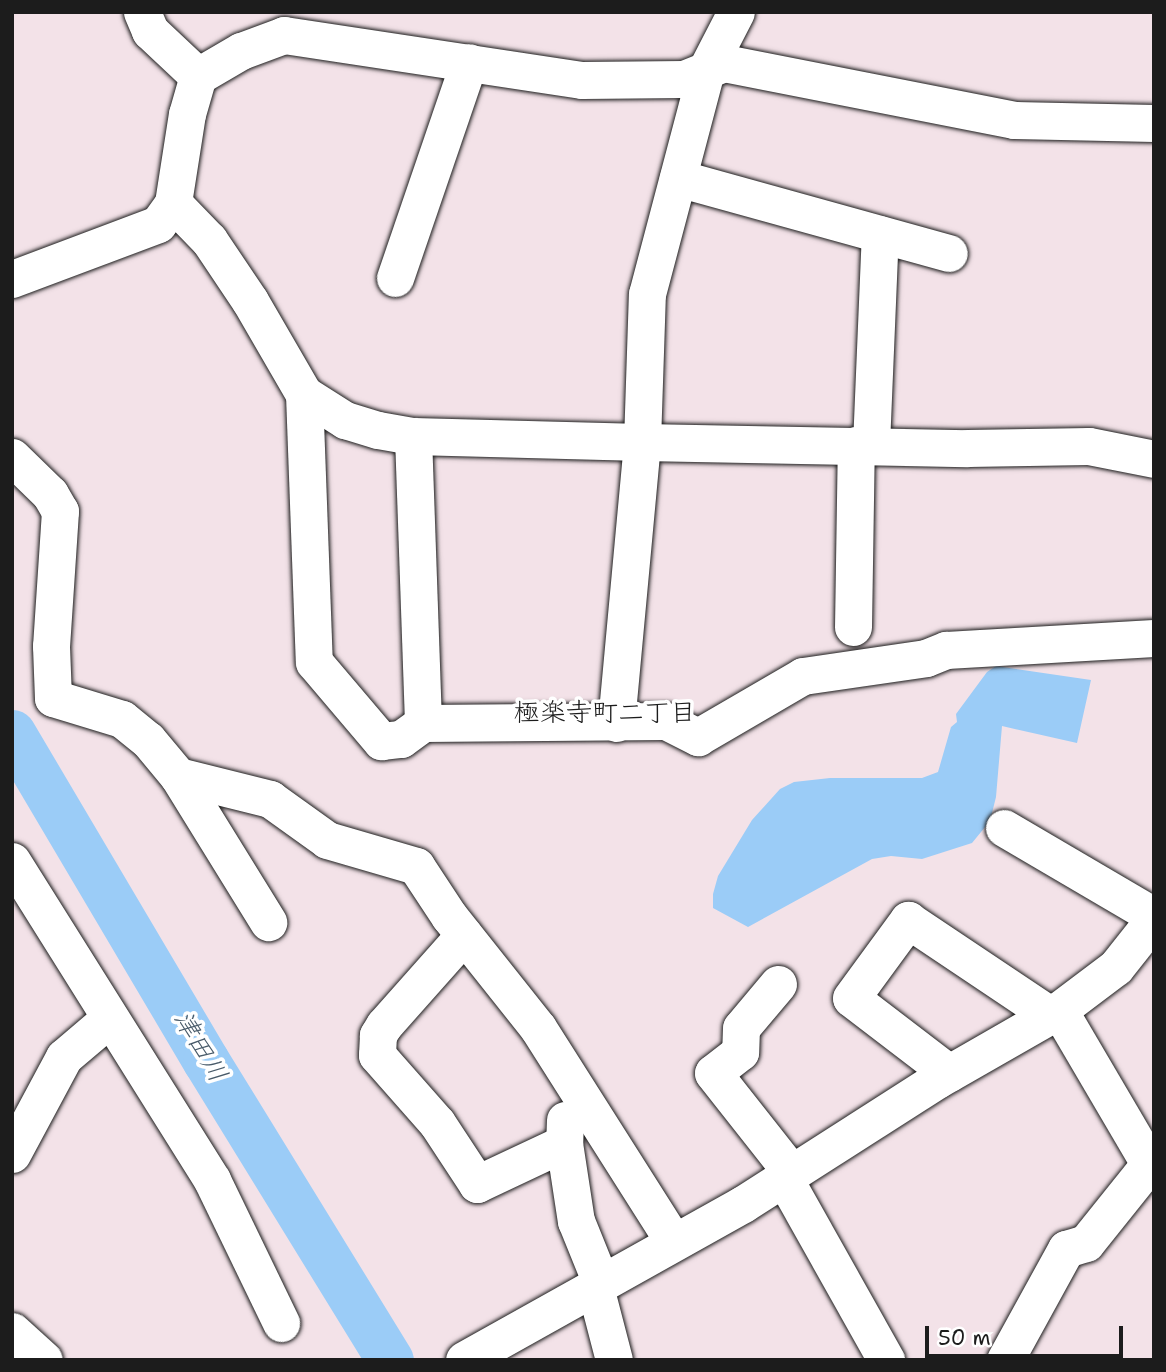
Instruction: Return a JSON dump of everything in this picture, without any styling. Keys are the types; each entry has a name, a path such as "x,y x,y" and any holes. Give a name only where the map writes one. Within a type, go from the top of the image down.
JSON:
{"street":[{"path":"142,12 150,31 198,75"},
{"path":"616,723 642,442 648,294 706,69 736,12"},
{"path":"12,279 158,224 173,203 187,114 198,75 290,24 468,62 582,80 684,79 724,63 1014,120 1154,123"},
{"path":"396,278 468,62"},
{"path":"678,178 949,253"},
{"path":"173,203 209,240 250,301 304,394 345,420 414,436 967,448 1089,446 1154,458"},
{"path":"853,627 880,234"},
{"path":"304,394 314,662 381,741 401,739 423,723 666,721 698,737 803,676 926,658 946,650 1154,638"},
{"path":"414,436 423,723"},
{"path":"12,457 50,494 60,511 51,646 53,698 122,719 148,740 178,776 268,922"},
{"path":"178,776 270,799 327,839 416,866 464,935 537,1028 673,1241"},
{"path":"464,1360 788,1176 949,1073 1055,1012 1116,967 1154,917 1004,828"},
{"path":"12,861 212,1180 281,1323"},
{"path":"949,1073 851,998 908,920 1055,1012 1152,1165 1086,1243 1066,1249 1005,1360"},
{"path":"464,935 384,1024 378,1035 377,1055 437,1123 477,1184 564,1143"},
{"path":"778,984 741,1028 740,1052 713,1073 788,1176 887,1360"},
{"path":"12,1154 64,1056 110,1018"},
{"path":"566,1073 564,1143 579,1234 598,1285 614,1360"},
{"path":"12,1331 44,1360"}],"water":[{"path":"996,666 1091,680 1077,743 1002,726 996,797 990,821 972,843 922,859 891,856 872,859 748,927 713,908 713,894 718,876 752,820 780,789 794,782 830,778 922,778 938,772 951,727 957,722 956,714 987,672"}],"waterway":[{"name":"津田川","path":"12,733 206,1061 390,1360"}],"district":[{"name":"極楽寺町二丁目","path":"605,712"}]}
